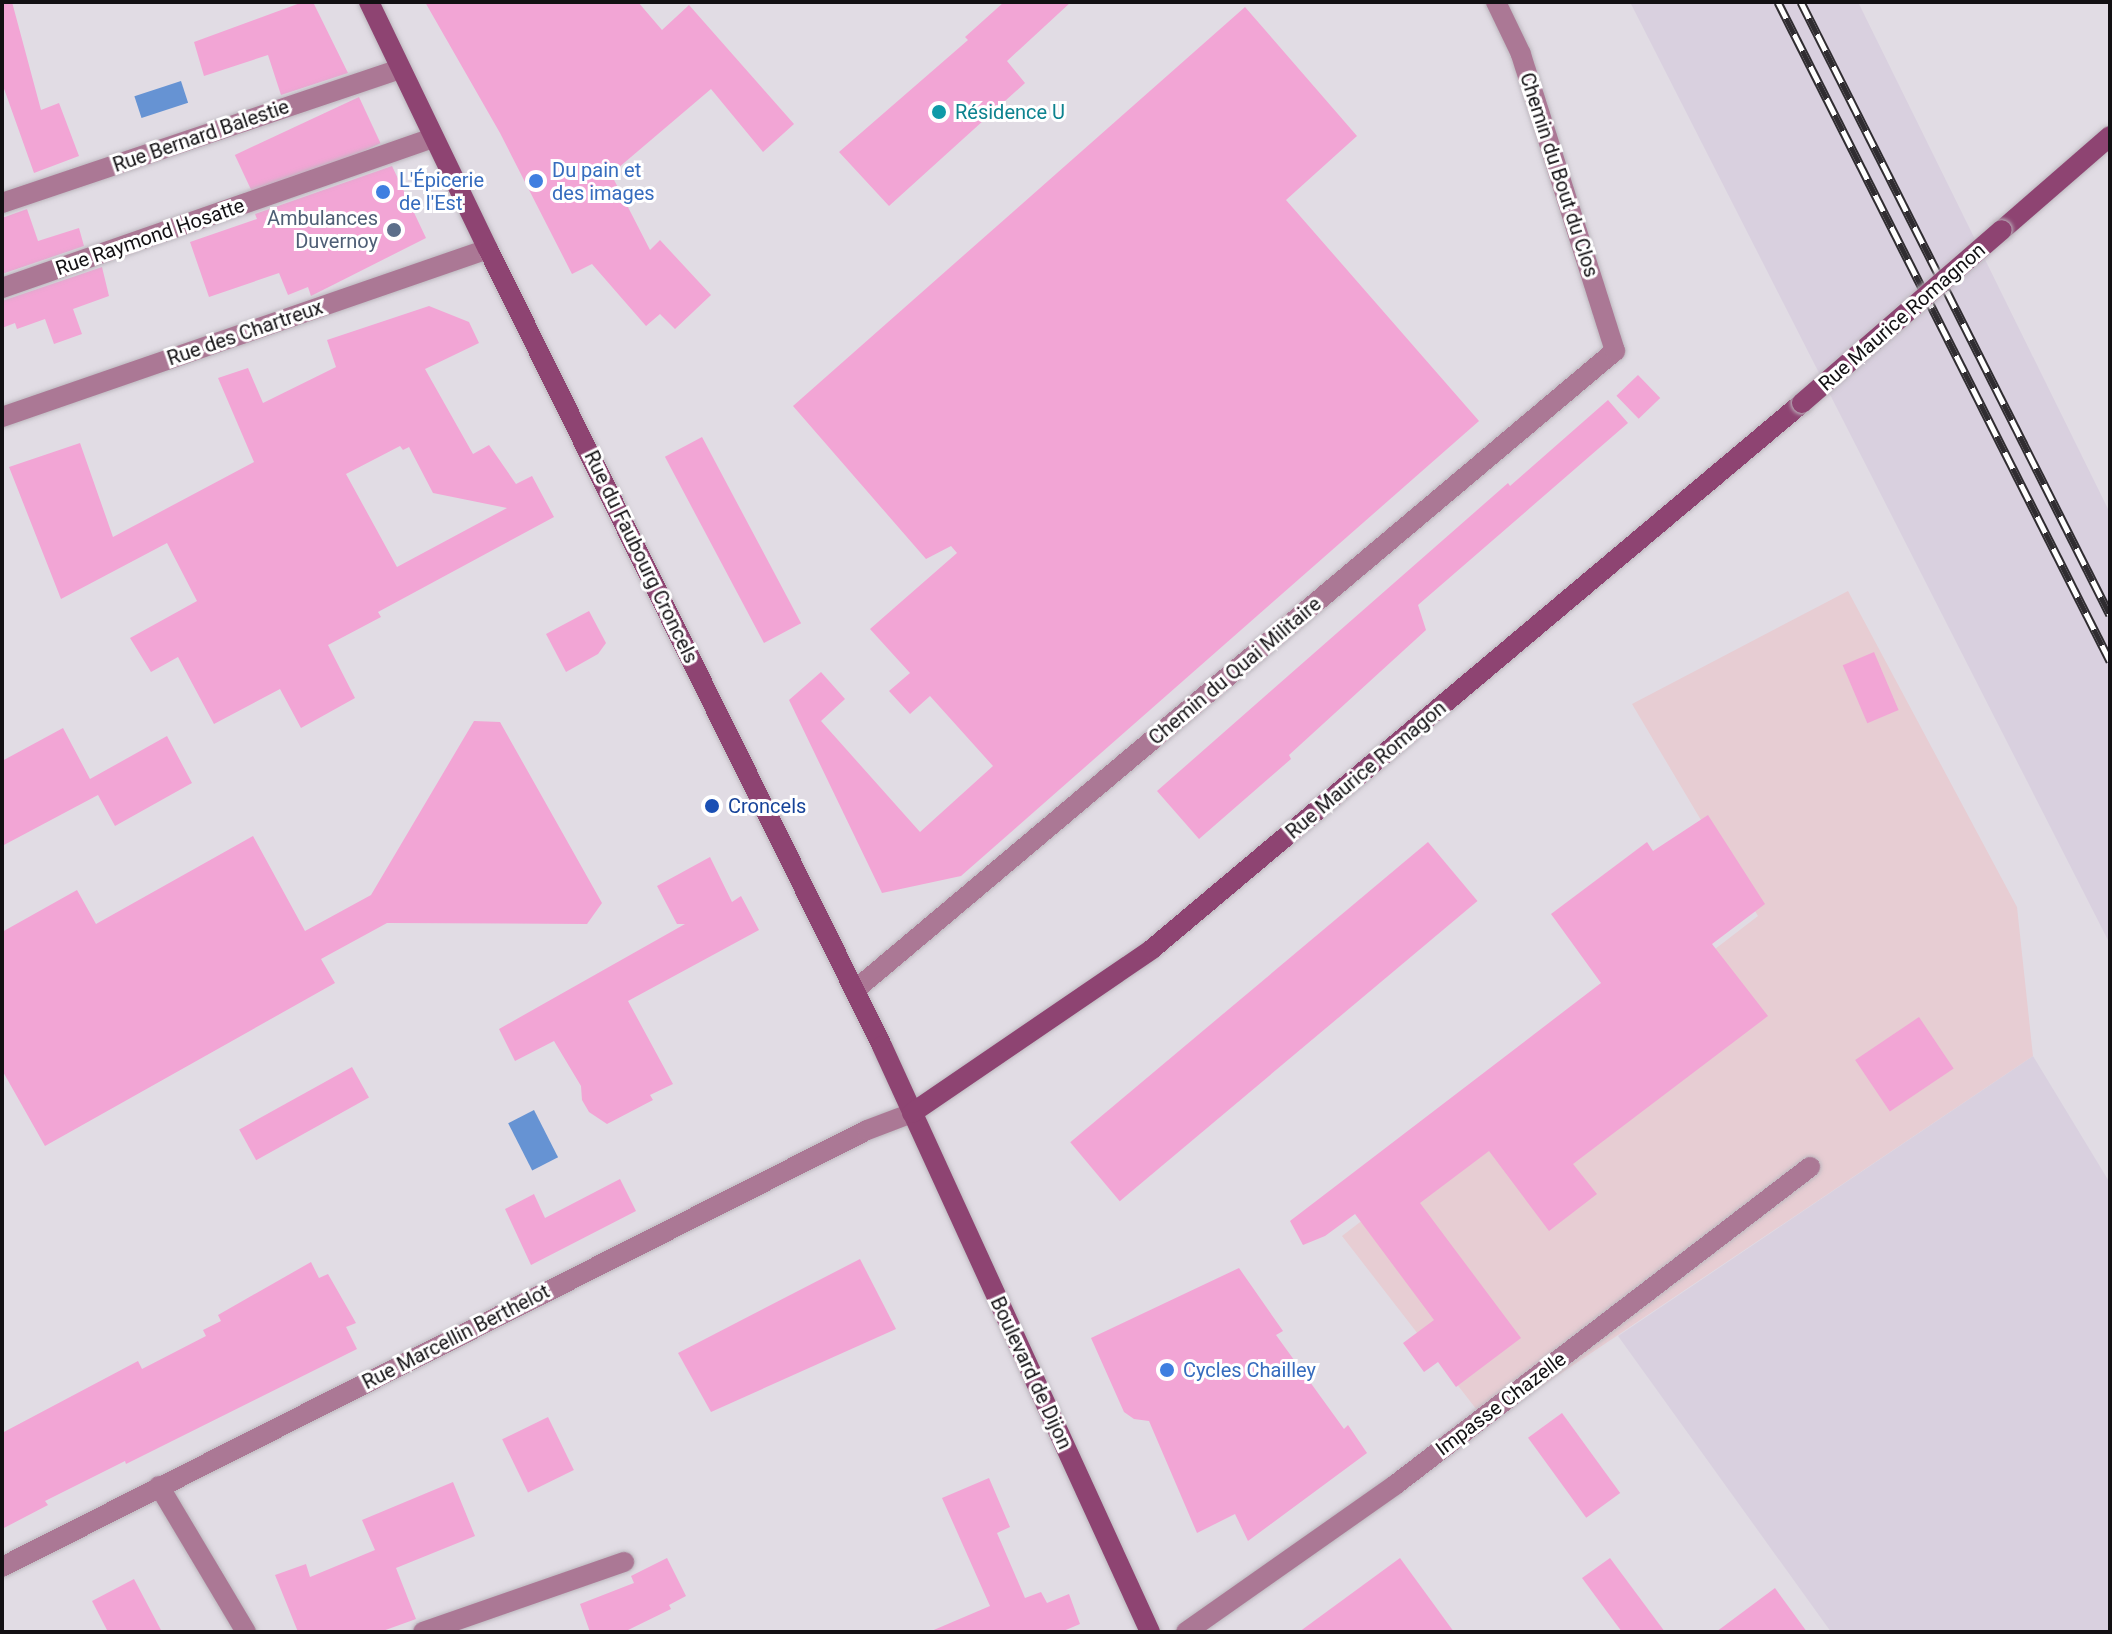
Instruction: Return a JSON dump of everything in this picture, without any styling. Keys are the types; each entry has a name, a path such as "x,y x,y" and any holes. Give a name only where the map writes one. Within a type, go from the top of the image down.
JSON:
{"main road":[{"name":"Rue du Faubourg Croncels","path":"369,2 433,138 855,990 912,1113"},
{"name":"Rue Maurice Romagnon","path":"1802,403 2110,136"},
{"name":"Rue Maurice Romagon","path":"912,1113 1152,949 1802,403"},
{"name":"Boulevard de Dijon","path":"912,1113 1150,1632"}],"street":[{"name":"Chemin du Bout du Clos","path":"1496,2 1521,54 1615,351"},
{"name":"Rue Bernard Balestie","path":"2,203 400,69"},
{"name":"Rue Raymond Hosatte","path":"2,288 433,138"},
{"name":"Rue des Chartreux","path":"2,417 488,249"},
{"name":"Chemin du Quai Militaire","path":"855,990 1615,351"},
{"name":"Rue Marcellin Berthelot","path":"2,1567 867,1130 912,1113"},
{"name":"Impasse Chazelle","path":"1186,1632 1395,1485 1810,1167"},
{"path":"159,1486 246,1632"},
{"path":"423,1632 624,1562"}],"shaded area":[{"path":"1630,2 1858,2 2110,513 2110,944"},
{"path":"1848,591 2017,907 2033,1056 1487,1423 1342,1236 1758,916 1632,704"},
{"path":"2033,1056 2110,1183 2110,1632 1831,1632 1618,1336"}],"water":[{"path":"181,81 188,103 142,118 134,96"},
{"path":"534,1110 558,1157 532,1170 508,1123"}],"building":[{"path":"12,2 41,110 59,103 79,156 34,173 2,83 2,3"},
{"path":"303,2 313,2 348,73 281,95 268,55 204,76 194,42"},
{"path":"425,2 638,2 662,30 689,5 794,124 763,152 711,89 611,174 650,250 660,240 711,295 675,329 660,314 646,326 592,264 572,274 500,133"},
{"name":"Résidence U","path":"1004,2 1071,2 1007,61 1025,83 889,206 839,152 968,40 965,37"},
{"path":"1245,7 1357,136 1286,200 1479,421 961,876 882,893 789,700 821,672 845,699 821,721 920,832 993,766 930,696 910,714 889,691 910,673 870,629 957,553 951,546 926,559 793,406"},
{"path":"359,97 381,143 256,201 235,155"},
{"path":"392,166 426,238 311,296 308,287 288,295 279,273 209,297 190,242 257,219 255,214"},
{"path":"27,209 38,241 79,228 84,246 2,274 2,218"},
{"path":"102,267 109,296 73,309 82,334 54,344 45,319 17,329 15,323 2,328 2,301"},
{"path":"429,306 469,322 479,343 425,369 473,454 489,445 516,484 532,476 554,517 378,612 381,617 328,645 355,698 301,728 280,689 214,724 178,657 151,672 130,638 197,601 167,543 61,599 9,467 80,443 113,537 254,462 218,378 248,368 263,403 336,367 327,340","holes":["400,446 403,450 409,447 433,493 507,508 397,567 346,474"]},
{"path":"1638,375 1660,398 1639,419 1616,396"},
{"path":"1608,400 1628,423 1418,605 1426,630 1289,755 1291,759 1199,839 1157,791 1508,483 1510,486"},
{"path":"702,437 801,623 764,643 665,457"},
{"path":"589,611 606,643 598,654 566,672 546,634"},
{"path":"1874,652 1899,710 1867,723 1843,665"},
{"path":"474,721 500,722 602,903 587,924 387,923 321,959 335,983 45,1146 2,1070 2,932 77,890 96,924 253,836 305,931 371,895"},
{"path":"63,728 90,779 167,736 192,783 115,826 98,795 2,846 2,761"},
{"path":"1708,815 1765,904 1712,944 1768,1016 1573,1164 1597,1194 1549,1231 1489,1151 1420,1203 1521,1338 1456,1387 1438,1362 1424,1372 1403,1343 1434,1320 1355,1214 1325,1236 1303,1245 1290,1221 1601,983 1551,914 1647,842 1653,851"},
{"path":"1428,842 1477,901 1120,1201 1070,1142"},
{"path":"710,857 732,902 741,896 759,930 628,1001 673,1084 650,1095 653,1100 607,1124 589,1112 582,1100 581,1086 554,1041 515,1061 499,1029 685,924 677,924 657,886"},
{"path":"1919,1017 1954,1068 1890,1111 1855,1060"},
{"path":"352,1067 369,1098 256,1160 239,1130"},
{"path":"620,1179 636,1211 531,1265 505,1209 534,1194 545,1218"},
{"path":"860,1259 896,1329 711,1412 678,1353"},
{"path":"311,1262 319,1278 328,1274 356,1323 346,1327 357,1349 45,1501 48,1505 2,1529 2,1433 138,1361 142,1369 206,1336 203,1330 221,1321 218,1315"},
{"path":"1239,1268 1283,1331 1276,1335 1344,1429 1348,1425 1367,1453 1248,1541 1235,1514 1197,1533 1149,1421 1134,1419 1124,1412 1091,1338"},
{"path":"1562,1413 1620,1493 1586,1518 1528,1438"},
{"path":"548,1417 574,1470 528,1492 502,1439"},
{"path":"989,1478 1010,1527 997,1533 1025,1598 1041,1592 1047,1603 1069,1594 1080,1624 1061,1632 929,1632 990,1606 942,1498"},
{"path":"453,1482 475,1536 396,1568 416,1619 380,1632 298,1632 275,1575 306,1564 310,1577 375,1550 362,1520"},
{"path":"667,1558 686,1596 669,1605 671,1609 624,1632 590,1632 580,1604 634,1583 631,1576"},
{"path":"1400,1558 1454,1632 1299,1632"},
{"path":"1610,1558 1665,1632 1622,1632 1582,1578"},
{"path":"134,1579 162,1632 108,1632 92,1601"},
{"path":"1775,1588 1807,1632 1716,1632"}],"railway":[{"path":"1778,2 2110,661"},
{"path":"1801,2 2110,615"}],"place":[{"name":"Résidence U","path":"939,112"},
{"name":"Du pain et des images","path":"536,181"},
{"name":"L'Épicerie de l'Est","path":"383,192"},
{"name":"Ambulances Duvernoy","path":"394,230"},
{"name":"Croncels","path":"712,806"},
{"name":"Cycles Chailley","path":"1167,1370"}]}
